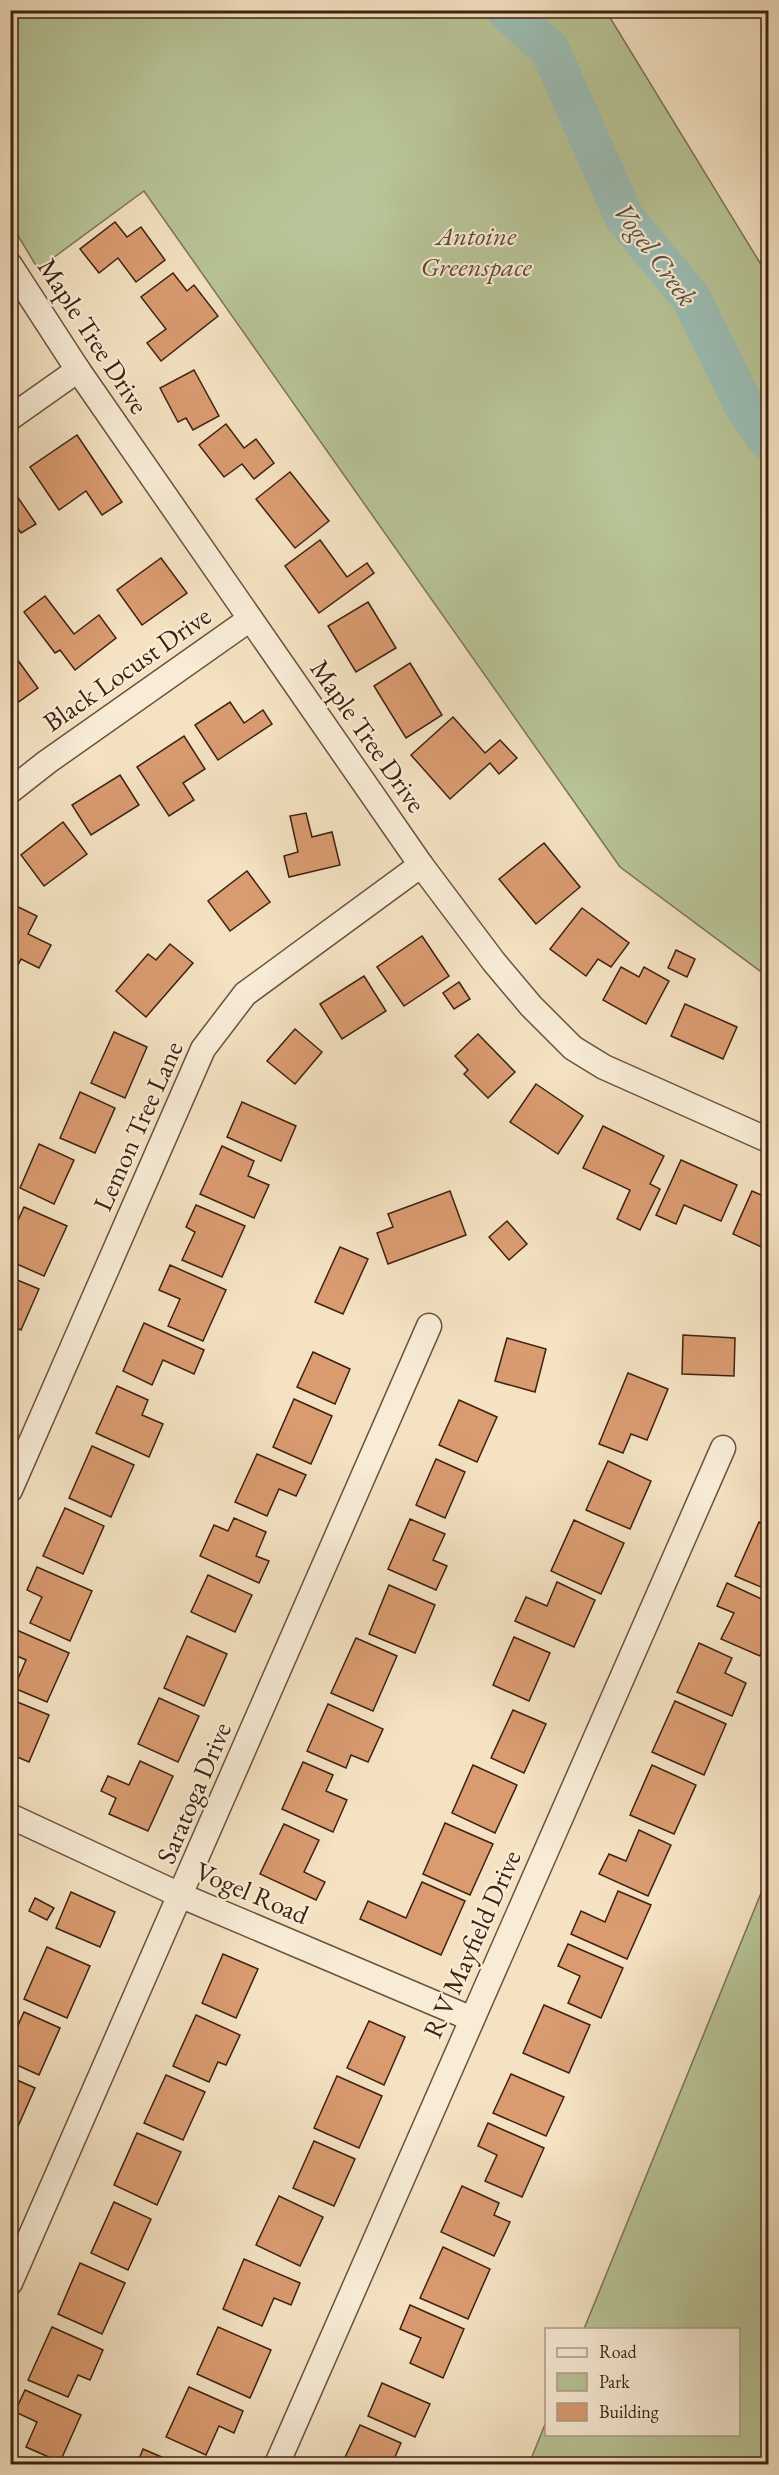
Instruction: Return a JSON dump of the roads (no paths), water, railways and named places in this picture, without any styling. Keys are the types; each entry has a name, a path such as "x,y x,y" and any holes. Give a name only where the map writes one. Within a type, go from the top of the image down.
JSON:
{"street":[{"name":"Maple Tree Drive","path":"10,264 78,370 422,865 494,962 531,1006 573,1048 604,1067 768,1140"},
{"path":"10,418 78,370"},
{"name":"Black Locust Drive","path":"10,791 47,762 250,619"},
{"name":"Lemon Tree Lane","path":"10,1490 203,1049 246,994 422,865"},
{"name":"Saratoga Drive","path":"10,2283 182,1896 429,1326"},
{"name":"R V Mayfield Drive","path":"277,2464 723,1448"},
{"name":"Vogel Road","path":"10,1816 182,1896 472,2019"}],"waterway":[{"name":"Vogel Creek","path":"506,10 550,50 624,217 691,298 745,408 768,440"}],"park label":[{"name":"Antoine Greenspace","path":"476,252"}]}
